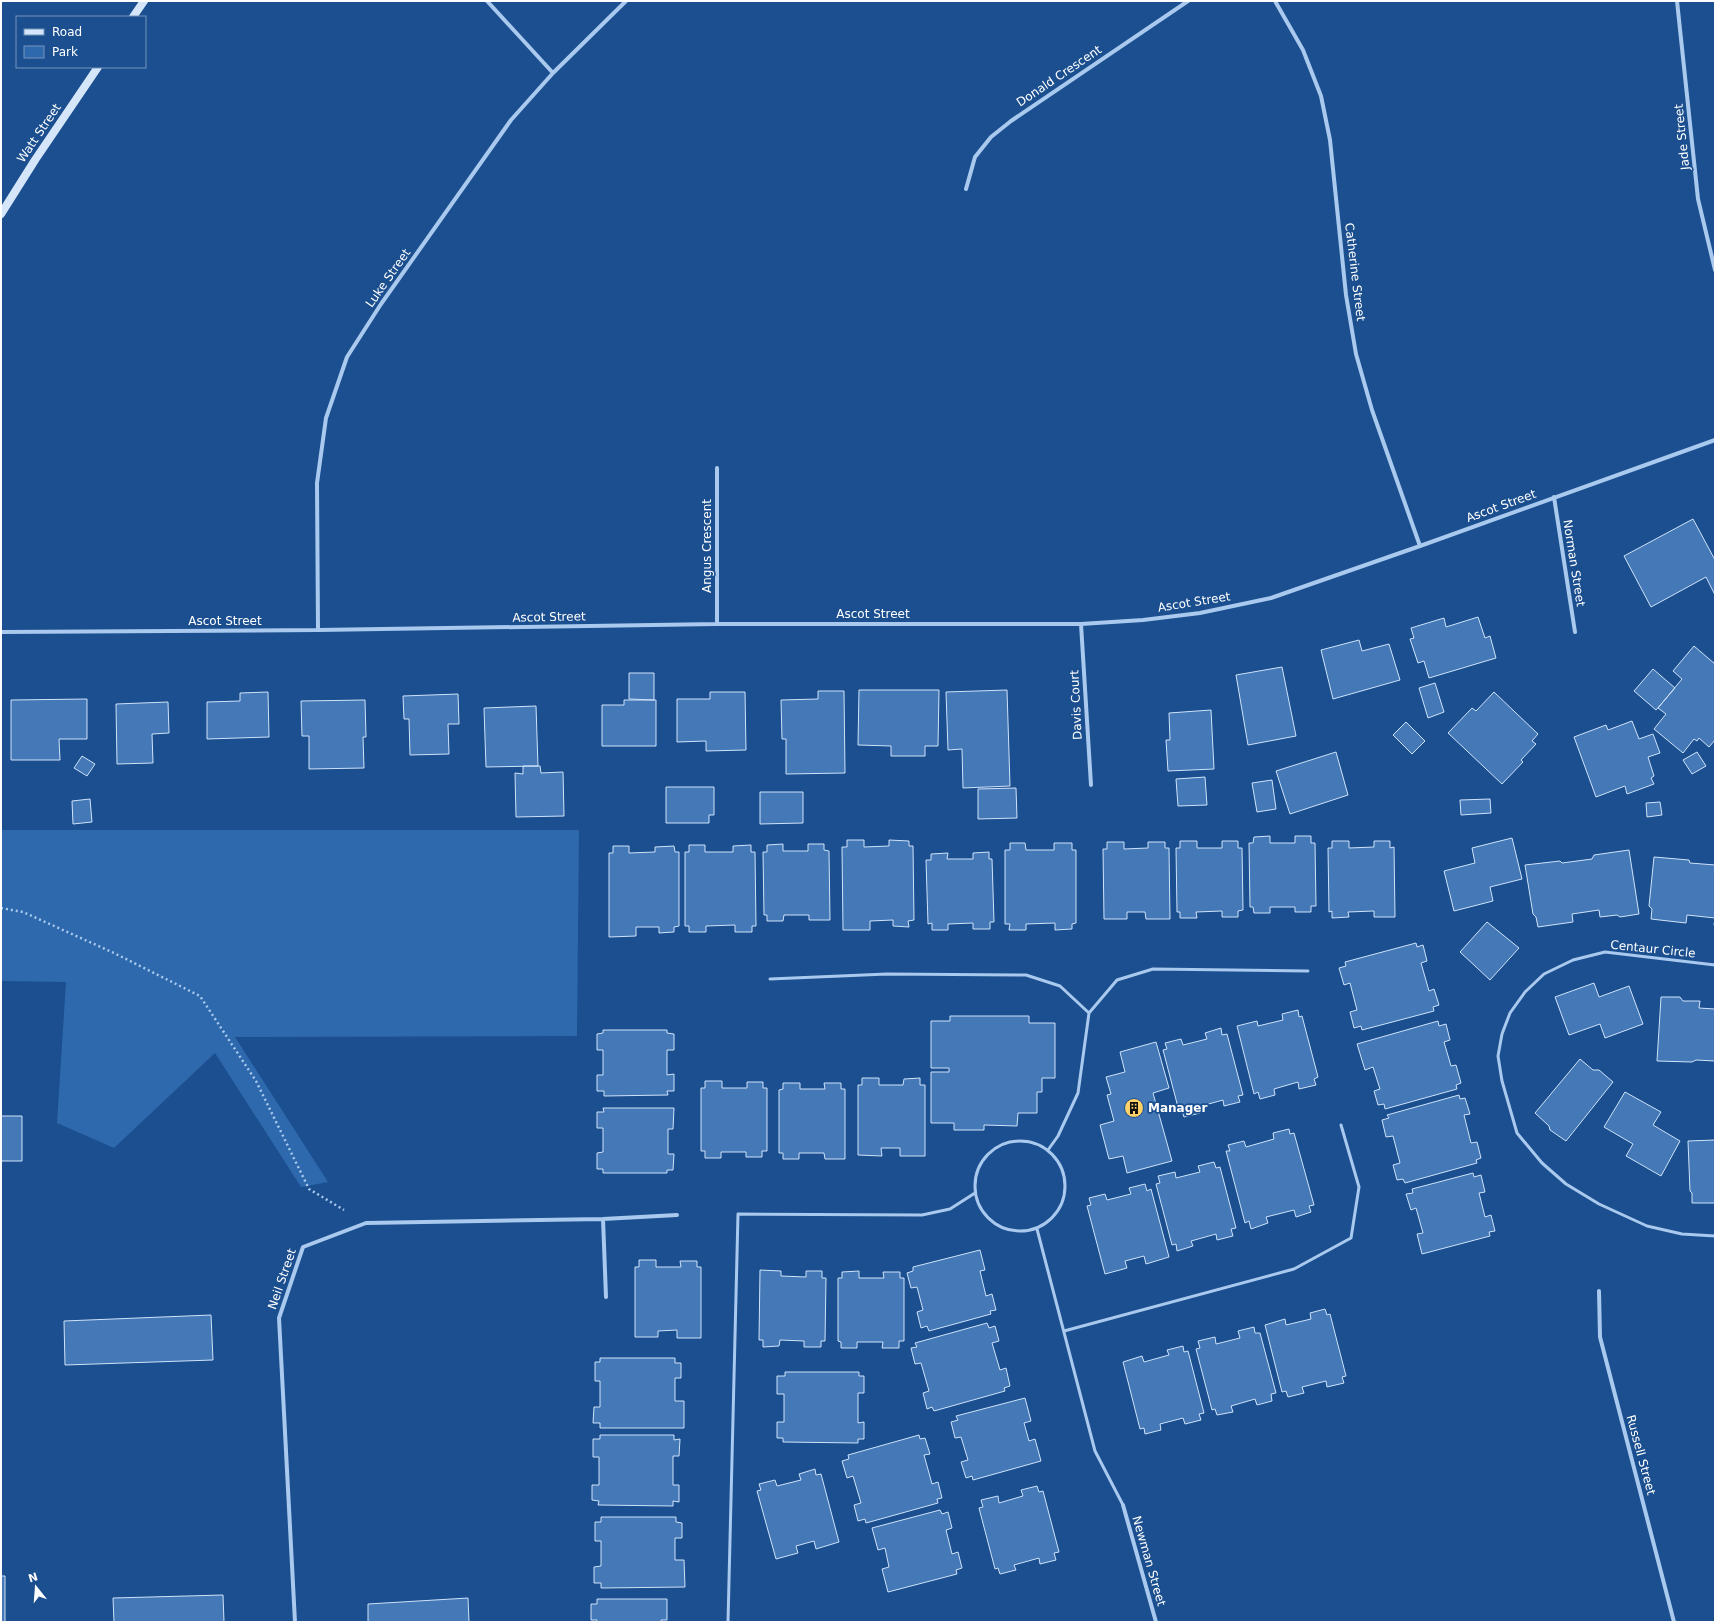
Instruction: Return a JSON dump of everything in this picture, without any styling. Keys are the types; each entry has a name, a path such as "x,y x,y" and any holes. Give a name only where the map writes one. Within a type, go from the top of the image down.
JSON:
{"main road":[{"path":"134,16 144,1"},
{"name":"Watt Street","path":"1,214 35,160 97,68"}],"street":[{"path":"487,1 508,26 553,72"},
{"name":"Luke Street","path":"318,630 316,483 326,418 347,357 381,304 511,120 553,72 626,1"},
{"name":"Donald Crescent","path":"966,189 975,157 991,137 1018,116 1188,1"},
{"name":"Catherine Street","path":"1275,1 1303,50 1321,96 1330,140 1346,295 1356,354 1372,410 1420,546"},
{"name":"Jade Street","path":"1677,1 1698,199 1715,270"},
{"name":"Ascot Street","path":"1,632 318,630 717,624 1081,624 1143,620 1200,613 1270,598 1715,440"},
{"name":"Angus Crescent","path":"717,468 717,624"},
{"name":"Norman Street","path":"1554,497 1575,632"},
{"name":"Davis Court","path":"1081,624 1091,785"},
{"name":"Neil Street","path":"295,1622 279,1318 304,1247 366,1223 603,1219 677,1215"},
{"path":"603,1219 606,1297"},
{"name":"Russell Street","path":"1599,1291 1600,1337 1674,1622"},
{"name":"Newman Street","path":"1123,1505 1156,1622"}],"lane":[{"name":"Centaur Circle","path":"1715,964 1605,952 1573,960 1544,974 1525,992 1510,1013 1502,1034 1498,1056 1502,1081 1517,1133 1542,1163 1566,1184 1599,1204 1647,1226 1682,1234 1715,1236"},
{"path":"1048,1150 1058,1136 1078,1093 1089,1013 1117,980 1153,969 1308,971"},
{"path":"770,978 887,974 1026,975 1060,986 1089,1013"},
{"path":"1064,1331 1294,1269 1351,1238 1359,1187 1340,1125"},
{"path":"1017,1141 1032,1142 1048,1150 1059,1162 1065,1176 1066,1191 1061,1207 1044,1226 1028,1231 1007,1230 993,1223 984,1215 975,1193 975,1177 981,1162 986,1155 999,1146 1017,1141"},
{"path":"728,1622 738,1214 922,1215 950,1209 975,1193"},
{"path":"1037,1229 1096,1452 1123,1505"}],"path":[{"path":"1,908 23,912 114,953 200,996 256,1082 309,1189 366,1223"}],"green space":[{"path":"1,830 579,830 577,1036 235,1037 328,1182 301,1187 215,1053 114,1148 57,1123 66,982 1,981"}],"building":[{"path":"1693,519 1715,560 1715,595 1706,577 1651,607 1624,556"},
{"path":"1478,617 1485,638 1490,636 1496,658 1429,678 1424,661 1418,663 1410,639 1414,638 1411,628 1444,618 1446,627"},
{"path":"1359,640 1362,651 1389,644 1400,680 1333,699 1321,650"},
{"path":"1694,646 1715,664 1715,740 1709,747 1699,738 1697,741 1694,739 1683,753 1654,729 1666,714 1658,708 1682,679 1673,671"},
{"path":"1282,667 1296,736 1248,745 1236,675"},
{"path":"1653,669 1675,688 1656,710 1634,691"},
{"path":"629,673 654,673 654,700 629,699"},
{"path":"1435,683 1444,712 1428,718 1419,688"},
{"path":"859,690 939,690 938,746 925,746 925,756 891,756 891,746 858,745"},
{"path":"1007,690 1010,786 963,788 962,749 948,750 946,692"},
{"path":"818,691 844,691 845,773 786,774 786,739 782,739 781,700 818,699"},
{"path":"268,692 269,737 207,739 207,702 240,701 240,693"},
{"path":"710,692 745,692 746,750 706,751 706,741 677,742 677,699 710,699"},
{"path":"1494,692 1538,734 1532,741 1536,744 1521,760 1523,762 1502,784 1448,733 1472,708 1476,711"},
{"path":"458,694 459,724 448,724 449,754 410,755 409,719 404,719 403,696"},
{"path":"87,699 87,739 59,739 60,760 11,760 11,700"},
{"path":"365,700 366,737 363,737 364,768 309,769 309,736 302,736 301,701"},
{"path":"624,700 656,700 656,746 602,746 602,705 624,705"},
{"path":"168,702 169,733 152,734 153,763 117,764 116,704"},
{"path":"536,706 538,766 486,767 484,708"},
{"path":"1211,710 1214,769 1168,771 1166,740 1170,740 1169,713"},
{"path":"1632,721 1639,739 1653,734 1660,753 1648,757 1654,776 1651,778 1654,784 1627,794 1625,786 1596,797 1574,737 1606,725 1608,730"},
{"path":"1406,722 1425,741 1412,754 1393,735"},
{"path":"1336,752 1348,795 1290,814 1276,771"},
{"path":"1697,752 1706,766 1692,774 1683,760"},
{"path":"82,756 95,764 87,776 74,768"},
{"path":"523,766 540,766 541,773 563,772 564,816 516,817 515,773 523,774"},
{"path":"1205,777 1207,805 1178,806 1176,779"},
{"path":"1272,780 1276,809 1257,812 1252,783"},
{"path":"666,787 714,787 714,815 709,815 709,823 666,823"},
{"path":"1016,788 1017,818 978,819 978,789"},
{"path":"760,792 803,792 803,823 760,824"},
{"path":"90,799 92,822 73,824 72,801"},
{"path":"1490,799 1491,813 1461,815 1460,800"},
{"path":"1660,802 1662,815 1647,817 1646,803"},
{"path":"1270,836 1270,843 1295,843 1295,836 1311,836 1311,843 1315,843 1316,906 1311,906 1311,912 1295,912 1295,907 1270,907 1270,913 1254,913 1253,907 1250,907 1249,843 1253,843 1254,837"},
{"path":"1512,838 1522,879 1490,887 1493,901 1454,911 1444,871 1475,863 1472,848"},
{"path":"847,840 864,840 864,847 889,846 889,840 909,841 909,846 913,846 914,920 908,921 909,927 893,926 893,920 870,921 870,930 843,930 842,847 847,847"},
{"path":"1180,841 1197,841 1197,848 1222,848 1222,841 1238,841 1238,848 1242,848 1243,910 1238,911 1238,917 1222,917 1222,911 1196,912 1197,918 1180,918 1180,912 1177,912 1176,848 1180,848"},
{"path":"1332,841 1349,841 1349,848 1374,847 1374,841 1390,841 1390,848 1394,847 1395,917 1374,917 1374,911 1348,912 1349,917 1332,918 1332,911 1329,912 1328,848 1332,848"},
{"path":"1107,842 1124,842 1124,849 1148,848 1148,842 1165,842 1165,848 1169,848 1170,919 1146,919 1145,912 1127,912 1127,919 1104,919 1103,849 1107,849"},
{"path":"1010,843 1025,843 1026,850 1054,850 1054,843 1072,843 1072,850 1076,850 1076,923 1072,924 1072,929 1055,930 1055,923 1026,924 1026,930 1009,930 1010,924 1005,924 1005,850 1010,850"},
{"path":"783,844 783,851 808,851 808,844 824,844 824,850 829,851 830,920 809,920 809,915 784,915 783,921 767,921 767,915 764,915 763,852 767,852 767,845"},
{"path":"689,845 705,845 705,852 733,852 733,846 751,845 751,852 755,852 756,926 752,926 752,932 735,932 735,925 706,926 706,932 689,932 689,926 685,926 685,852 689,852"},
{"path":"613,846 629,846 629,853 655,852 655,847 674,846 675,852 679,852 679,926 674,927 674,932 659,933 659,927 636,927 636,936 609,937 609,853 613,853"},
{"path":"1629,850 1639,914 1620,917 1617,915 1600,917 1599,910 1572,914 1573,922 1538,927 1536,917 1533,914 1525,865 1560,861 1562,863 1592,859 1594,855"},
{"path":"989,852 989,859 992,859 994,922 990,922 990,929 973,929 973,923 948,924 948,930 932,930 932,923 928,924 926,860 931,860 931,854 948,853 947,859 973,859 973,853"},
{"path":"1654,857 1689,860 1690,863 1715,865 1715,918 1687,915 1686,923 1651,919 1652,909 1649,906"},
{"path":"1487,922 1519,948 1490,980 1460,952"},
{"path":"1416,943 1417,947 1423,945 1427,961 1421,963 1429,991 1434,989 1439,1005 1433,1007 1434,1011 1362,1030 1361,1026 1354,1028 1350,1012 1357,1010 1350,983 1344,985 1339,968 1346,966 1345,962"},
{"path":"1594,983 1599,997 1629,986 1643,1024 1605,1038 1600,1024 1569,1035 1555,997"},
{"path":"1661,997 1680,997 1683,1001 1700,1001 1699,1008 1715,1009 1715,1061 1657,1061"},
{"path":"1298,1010 1299,1017 1302,1016 1318,1077 1314,1079 1316,1085 1299,1089 1298,1082 1274,1089 1275,1095 1260,1099 1258,1092 1254,1094 1237,1026 1257,1021 1258,1026 1283,1020 1282,1014"},
{"path":"950,1016 1029,1016 1029,1023 1055,1023 1055,1078 1042,1078 1042,1092 1037,1092 1037,1113 1018,1113 1017,1126 984,1125 984,1130 954,1130 954,1123 931,1123 931,1072 949,1072 949,1068 931,1068 931,1021 950,1021"},
{"path":"1438,1021 1439,1026 1446,1024 1450,1040 1444,1042 1451,1066 1456,1065 1461,1083 1456,1085 1457,1089 1385,1109 1384,1104 1378,1105 1374,1091 1380,1089 1373,1067 1365,1070 1357,1044"},
{"path":"1221,1028 1222,1035 1227,1034 1243,1095 1238,1096 1240,1102 1224,1106 1223,1100 1198,1107 1200,1113 1184,1117 1182,1111 1179,1111 1163,1050 1167,1049 1165,1043 1181,1039 1183,1045 1207,1039 1205,1033"},
{"path":"603,1030 667,1030 667,1033 674,1034 674,1050 667,1050 667,1075 674,1074 674,1091 667,1091 668,1095 604,1096 604,1091 597,1091 597,1075 603,1075 603,1050 597,1050 597,1034 603,1033"},
{"name":"Manager","path":"1156,1042 1169,1088 1153,1093 1172,1161 1127,1173 1123,1156 1109,1159 1100,1125 1114,1121 1107,1095 1111,1094 1106,1077 1125,1072 1120,1052"},
{"path":"1580,1059 1593,1070 1599,1070 1613,1082 1566,1141 1550,1130 1549,1126 1535,1113"},
{"path":"862,1078 879,1078 879,1085 903,1085 904,1079 920,1078 920,1085 925,1085 925,1156 900,1156 900,1148 881,1148 882,1156 858,1155 858,1085 862,1085"},
{"path":"705,1081 722,1081 722,1088 747,1088 747,1082 763,1082 763,1088 767,1088 767,1151 762,1151 762,1157 746,1157 746,1152 721,1152 721,1158 705,1158 705,1151 701,1151 701,1088 705,1088"},
{"path":"783,1083 800,1083 800,1089 825,1089 824,1083 841,1083 841,1089 845,1089 845,1159 825,1159 824,1153 799,1153 799,1159 783,1159 783,1153 779,1153 779,1090 783,1089"},
{"path":"1625,1092 1661,1112 1653,1125 1680,1141 1661,1176 1626,1156 1633,1144 1604,1127"},
{"path":"1459,1095 1460,1099 1465,1098 1470,1114 1464,1115 1471,1143 1477,1142 1481,1158 1476,1160 1477,1163 1405,1183 1403,1179 1397,1180 1393,1165 1400,1163 1393,1136 1386,1137 1382,1120 1389,1118 1387,1115"},
{"path":"603,1108 674,1108 673,1129 668,1129 668,1154 674,1154 673,1170 667,1170 667,1173 603,1173 603,1169 597,1169 597,1153 603,1152 603,1128 597,1128 597,1112 604,1112"},
{"path":"1,1116 22,1116 22,1161 1,1161"},
{"path":"1289,1129 1290,1134 1294,1133 1314,1205 1309,1206 1311,1212 1296,1217 1294,1210 1266,1217 1268,1223 1251,1229 1249,1221 1245,1223 1226,1151 1230,1151 1228,1145 1244,1141 1246,1147 1274,1139 1273,1133"},
{"path":"1715,1140 1715,1203 1692,1203 1692,1193 1690,1191 1688,1141"},
{"path":"1214,1162 1216,1168 1220,1167 1236,1228 1231,1229 1233,1236 1217,1240 1216,1234 1191,1241 1193,1246 1177,1251 1176,1244 1172,1245 1156,1184 1160,1183 1158,1176 1175,1172 1176,1178 1200,1172 1198,1166"},
{"path":"1473,1173 1474,1177 1481,1175 1485,1192 1479,1193 1485,1217 1491,1215 1495,1231 1489,1232 1490,1236 1422,1254 1417,1234 1423,1233 1416,1208 1411,1210 1406,1194 1413,1193 1412,1189"},
{"path":"1145,1184 1147,1191 1151,1189 1169,1257 1146,1264 1144,1256 1125,1261 1127,1268 1105,1274 1087,1206 1091,1205 1089,1198 1105,1194 1107,1200 1131,1194 1129,1188"},
{"path":"980,1250 985,1270 980,1271 986,1296 992,1294 996,1310 990,1311 991,1314 929,1331 927,1326 921,1328 917,1312 923,1310 917,1287 911,1288 907,1273 913,1271 913,1267"},
{"path":"639,1260 656,1260 656,1267 681,1267 680,1261 697,1261 697,1267 701,1267 701,1338 677,1338 677,1330 658,1331 658,1337 635,1337 635,1267 639,1267"},
{"path":"760,1270 781,1271 781,1276 806,1277 806,1271 822,1271 822,1278 826,1278 825,1341 821,1341 821,1347 804,1347 804,1341 780,1340 779,1346 763,1347 763,1340 759,1340"},
{"path":"859,1271 859,1278 884,1278 883,1272 900,1272 900,1278 904,1278 904,1341 899,1341 899,1348 882,1348 883,1342 857,1342 857,1348 841,1348 841,1342 838,1341 838,1278 842,1278 842,1272"},
{"path":"1325,1309 1327,1315 1330,1314 1346,1376 1342,1377 1344,1383 1327,1387 1326,1381 1302,1387 1304,1393 1288,1397 1286,1391 1282,1392 1265,1325 1285,1319 1286,1325 1311,1319 1310,1313"},
{"path":"211,1315 213,1360 65,1365 64,1321"},
{"path":"987,1323 989,1328 995,1326 999,1341 992,1343 1000,1370 1006,1368 1010,1386 1004,1388 1005,1391 934,1411 932,1407 927,1409 923,1393 929,1391 921,1363 915,1364 911,1348 917,1347 915,1343"},
{"path":"1254,1327 1255,1333 1260,1333 1276,1393 1271,1394 1272,1401 1257,1405 1255,1399 1231,1406 1233,1412 1217,1415 1215,1409 1212,1410 1196,1349 1200,1348 1198,1341 1215,1337 1216,1344 1240,1338 1238,1331"},
{"path":"1183,1346 1184,1352 1188,1351 1204,1413 1199,1414 1201,1420 1185,1424 1183,1418 1160,1424 1161,1430 1145,1434 1144,1428 1140,1429 1123,1362 1142,1356 1144,1362 1169,1355 1167,1350"},
{"path":"600,1358 675,1358 675,1363 681,1363 681,1378 675,1378 675,1401 684,1401 684,1428 600,1428 600,1423 593,1423 594,1407 600,1407 600,1381 595,1381 595,1362 600,1362"},
{"path":"785,1372 859,1372 859,1376 864,1376 864,1393 858,1393 858,1423 864,1422 864,1439 858,1439 858,1443 783,1442 783,1438 777,1438 777,1422 784,1422 784,1394 777,1394 777,1376 785,1376"},
{"path":"1025,1398 1031,1421 1024,1423 1029,1441 1035,1439 1041,1461 973,1480 972,1476 966,1478 961,1462 968,1460 961,1437 955,1438 951,1422 958,1420 956,1416"},
{"path":"600,1435 674,1435 674,1440 680,1439 679,1456 673,1456 673,1485 679,1485 679,1502 673,1501 673,1506 598,1505 599,1501 592,1500 592,1485 599,1485 599,1457 593,1457 593,1439 600,1439"},
{"path":"919,1435 920,1439 925,1438 930,1454 924,1455 932,1484 938,1482 942,1498 937,1499 938,1503 866,1523 865,1519 858,1521 854,1505 861,1503 853,1476 847,1478 842,1461 849,1459 848,1455"},
{"path":"815,1469 816,1475 821,1474 839,1542 816,1549 814,1541 796,1546 798,1553 776,1559 757,1491 761,1490 759,1484 775,1480 777,1486 801,1480 799,1474"},
{"path":"1037,1486 1039,1492 1043,1491 1059,1552 1054,1553 1056,1560 1040,1564 1039,1558 1014,1565 1016,1570 1000,1574 998,1568 995,1569 979,1508 983,1507 981,1500 998,1496 999,1503 1023,1496 1021,1490"},
{"path":"940,1510 942,1514 948,1512 952,1528 946,1530 952,1554 958,1552 962,1568 956,1570 957,1574 888,1592 882,1569 889,1567 885,1548 878,1550 872,1528"},
{"path":"601,1517 676,1517 676,1522 682,1523 682,1538 675,1538 675,1560 684,1560 685,1587 601,1588 601,1583 594,1583 594,1567 601,1566 601,1541 595,1541 595,1522 601,1522"},
{"path":"1,1576 5,1576 5,1622 1,1622"},
{"path":"223,1595 224,1622 114,1622 113,1598"},
{"path":"468,1598 469,1622 368,1622 368,1604"},
{"path":"597,1599 667,1599 667,1620 661,1620 661,1622 597,1622 597,1620 591,1620 591,1604 597,1604"}],"place":[{"name":"Manager","path":"1134,1108"}]}
